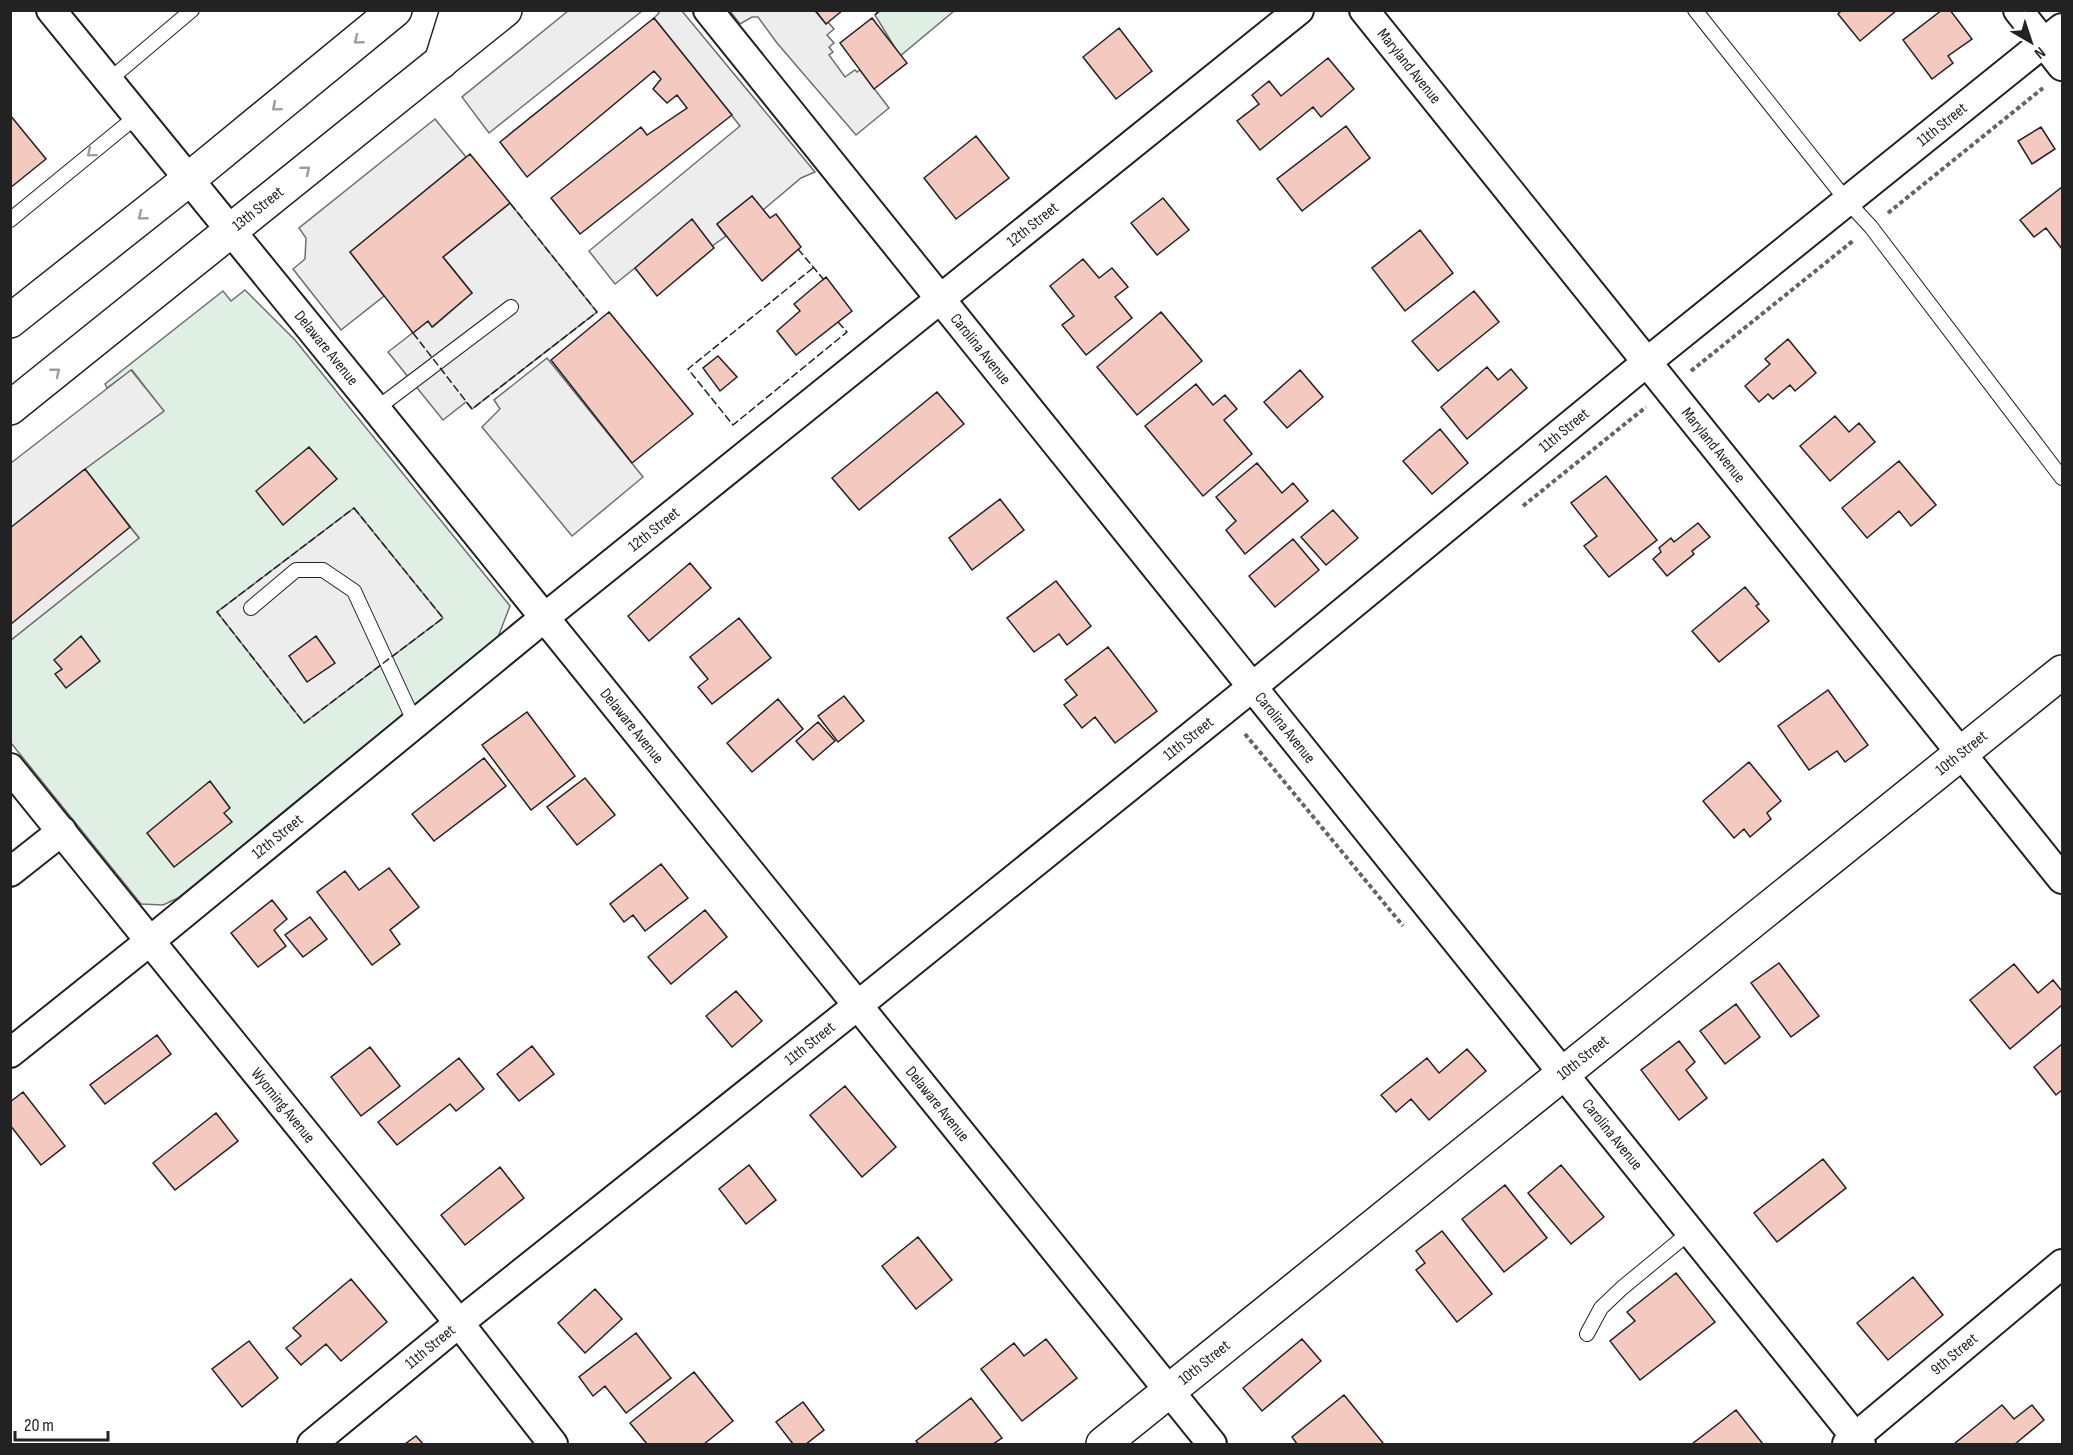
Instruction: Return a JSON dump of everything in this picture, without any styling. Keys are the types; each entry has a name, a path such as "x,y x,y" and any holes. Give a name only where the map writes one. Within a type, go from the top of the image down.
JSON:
{"main road":[{"path":"11,320 188,180 395,10"},
{"path":"441,62 456,14 460,10"},
{"name":"13th Street","path":"10,408 505,10"},
{"name":"10th Street","path":"1103,1444 2062,672"}],"street":[{"name":"Delaware Avenue","path":"51,10 1212,1444"},
{"name":"Carolina Avenue","path":"708,10 1251,688 1563,1073 1854,1442"},
{"name":"12th Street","path":"10,1053 544,618 942,300 1299,10"},
{"name":"Maryland Avenue","path":"1364,10 2062,879"},
{"path":"2018,10 2053,35 2062,66"},
{"name":"11th Street","path":"312,1444 459,1323 1251,688 1647,362 2053,35"},
{"name":"Wyoming Avenue","path":"10,768 459,1323 553,1444"},
{"path":"10,872 62,831"},
{"name":"9th Street","path":"1854,1442 2062,1264"}],"lane":[{"path":"108,81 192,10"},
{"path":"1695,10 1847,201 1871,227 2062,478"},
{"path":"10,220 136,116"},
{"path":"376,409 511,307"},
{"path":"251,608 296,570 323,570 354,591 415,723"},
{"path":"1587,1334 1601,1308 1690,1232"}],"path":[{"path":"1245,734 1403,927"}],"green space":[{"path":"880,11 954,11 900,56 875,15"},
{"path":"245,290 295,340 510,606 498,637 178,898 163,905 141,904 11,743 11,640 139,538 85,469 163,410 132,370 107,388 105,384 223,291 231,301"}],"shaded area":[{"path":"568,11 642,11 489,133 462,97"},
{"path":"658,11 682,11 815,172 801,178 763,210 752,196 717,224 726,236 712,246 635,268 615,284 589,251 740,126 654,18 659,13"},
{"path":"730,11 815,11 826,24 828,22 834,29 827,35 834,43 829,47 833,52 829,55 845,77 855,70 857,72 860,70 889,108 856,135 777,43 758,17 752,17 740,24"},
{"path":"435,119 466,157 350,252 384,296 341,330 293,269 305,259 306,238 299,228"},
{"path":"510,203 597,312 472,409 466,402 443,420 388,352 428,321 433,327 472,293 443,257"},
{"path":"547,358 643,477 572,536 482,427 500,409 494,400"},
{"path":"131,370 164,411 85,469 11,528 11,463"},
{"path":"354,508 443,618 304,723 217,612"},
{"path":"130,527 139,538 11,640 10,624"}],"building":[{"path":"815,10 843,10 826,24"},
{"path":"1842,10 1897,10 1860,41 1838,14"},
{"path":"1942,10 1950,10 1972,39 1948,56 1953,63 1932,79 1903,40"},
{"path":"654,18 732,115 580,234 551,198 641,127 647,135 687,108 677,95 667,103 653,89 661,79 654,71 527,177 500,142"},
{"path":"872,18 907,63 874,89 840,43"},
{"path":"1119,28 1152,71 1116,99 1083,57"},
{"path":"1328,58 1354,89 1321,117 1313,107 1260,150 1237,121 1259,104 1252,95 1269,81 1281,96"},
{"path":"10,115 46,159 10,188"},
{"path":"1346,126 1370,158 1302,211 1277,179"},
{"path":"2041,127 2055,149 2032,164 2018,141"},
{"path":"976,136 1009,178 956,219 924,178"},
{"path":"470,154 510,203 443,257 472,293 432,327 428,321 413,333 350,252"},
{"path":"2062,187 2062,249 2046,228 2034,237 2020,220"},
{"path":"752,196 770,218 776,214 801,247 762,281 717,224"},
{"path":"1163,198 1189,230 1157,255 1131,223"},
{"path":"692,219 714,248 657,296 635,268"},
{"path":"1420,230 1453,273 1405,311 1372,268"},
{"path":"1083,259 1099,278 1112,268 1128,287 1115,297 1132,318 1086,355 1062,325 1074,316 1050,286"},
{"path":"826,277 852,311 796,355 777,331 800,311 794,304"},
{"path":"1474,291 1499,322 1438,371 1412,341"},
{"path":"609,312 693,414 632,463 551,360"},
{"path":"1161,312 1202,361 1137,415 1097,367"},
{"path":"1788,339 1816,373 1795,391 1790,385 1773,399 1768,394 1759,402 1745,386 1770,364 1765,359"},
{"path":"718,356 737,377 720,391 703,368"},
{"path":"1487,367 1498,380 1511,369 1527,388 1467,439 1441,407"},
{"path":"1300,370 1323,397 1287,428 1264,402"},
{"path":"1196,384 1213,405 1225,395 1237,409 1224,420 1252,454 1203,496 1145,426"},
{"path":"937,392 964,424 859,510 832,478"},
{"path":"1835,416 1849,432 1859,423 1875,442 1830,481 1800,446"},
{"path":"1440,429 1468,463 1432,494 1403,461"},
{"path":"309,447 337,479 283,525 256,491"},
{"path":"1899,461 1936,505 1911,526 1899,511 1867,538 1842,508"},
{"path":"1257,463 1282,493 1293,483 1308,501 1245,554 1226,530 1236,521 1216,497"},
{"path":"85,469 130,527 11,624 10,528"},
{"path":"1606,476 1657,540 1609,577 1584,546 1597,536 1571,503"},
{"path":"1000,499 1024,530 972,570 949,538"},
{"path":"1333,510 1358,538 1326,565 1301,537"},
{"path":"1698,523 1710,537 1692,551 1694,554 1667,576 1653,559 1661,552 1659,548 1671,538 1674,542"},
{"path":"1293,539 1319,570 1275,607 1249,576"},
{"path":"690,563 711,588 649,641 628,616"},
{"path":"1056,581 1091,626 1067,645 1059,634 1034,652 1007,618"},
{"path":"1745,587 1759,604 1756,606 1769,621 1719,662 1692,631"},
{"path":"739,618 771,658 712,704 698,687 708,679 690,657"},
{"path":"81,636 100,661 66,688 55,674 62,669 54,660"},
{"path":"316,636 335,663 307,682 289,656"},
{"path":"1108,647 1157,711 1115,743 1095,717 1082,728 1064,705 1077,695 1065,680"},
{"path":"1828,690 1868,745 1845,762 1837,751 1809,770 1778,726"},
{"path":"844,696 864,721 838,742 818,716"},
{"path":"778,699 803,729 752,772 727,743"},
{"path":"527,712 575,776 531,810 482,745"},
{"path":"818,722 835,741 813,760 796,741"},
{"path":"484,758 506,786 434,841 412,814"},
{"path":"1749,762 1781,801 1767,813 1771,819 1750,837 1744,829 1734,838 1703,801"},
{"path":"585,778 615,815 577,845 547,807"},
{"path":"210,781 230,808 224,813 232,822 174,867 147,833"},
{"path":"661,864 688,898 645,931 633,915 624,922 610,904"},
{"path":"389,868 419,907 390,930 400,944 372,965 317,892 345,871 359,890"},
{"path":"272,900 287,919 274,930 286,946 258,967 231,933"},
{"path":"705,910 727,937 671,984 648,957"},
{"path":"310,917 327,939 303,957 285,935"},
{"path":"1779,963 1819,1016 1791,1037 1751,983"},
{"path":"2014,964 2038,993 2053,980 2062,991 2062,1005 2010,1049 1970,1000"},
{"path":"736,991 762,1021 732,1047 706,1016"},
{"path":"1736,1004 1760,1037 1725,1064 1700,1031"},
{"path":"157,1035 171,1054 105,1104 90,1085"},
{"path":"1679,1041 1695,1062 1686,1070 1707,1098 1679,1120 1641,1070"},
{"path":"2062,1044 2062,1090 2056,1095 2034,1067"},
{"path":"532,1046 554,1074 519,1101 497,1074"},
{"path":"370,1047 400,1086 361,1116 331,1077"},
{"path":"1467,1049 1486,1071 1429,1120 1411,1099 1396,1112 1381,1095 1427,1058 1439,1073"},
{"path":"459,1058 484,1089 456,1111 450,1104 397,1145 378,1122"},
{"path":"845,1086 896,1147 862,1177 810,1115"},
{"path":"23,1092 65,1146 41,1165 10,1125 10,1102"},
{"path":"216,1113 238,1141 175,1190 153,1163"},
{"path":"1823,1159 1846,1188 1777,1242 1754,1213"},
{"path":"749,1165 776,1200 746,1224 719,1189"},
{"path":"1561,1165 1604,1217 1571,1244 1528,1193"},
{"path":"500,1167 524,1198 465,1245 441,1215"},
{"path":"1505,1185 1547,1238 1504,1272 1462,1219"},
{"path":"1442,1231 1492,1294 1457,1322 1416,1270 1425,1263 1416,1251"},
{"path":"918,1237 952,1280 916,1309 882,1266"},
{"path":"1676,1273 1715,1322 1640,1380 1610,1341 1635,1321 1627,1312"},
{"path":"1913,1277 1943,1315 1888,1360 1857,1323"},
{"path":"351,1279 387,1322 341,1361 326,1344 301,1365 286,1348 301,1336 293,1328"},
{"path":"595,1289 622,1319 585,1353 558,1323"},
{"path":"636,1333 671,1378 626,1413 605,1386 593,1396 579,1377"},
{"path":"1046,1339 1077,1378 1022,1421 981,1369 1014,1343 1024,1356"},
{"path":"1302,1339 1321,1361 1262,1411 1243,1388"},
{"path":"249,1341 278,1378 242,1407 212,1369"},
{"path":"694,1372 733,1421 704,1444 647,1444 630,1423"},
{"path":"1344,1395 1383,1443 1297,1444 1292,1437"},
{"path":"971,1398 1002,1438 993,1444 919,1444 916,1441"},
{"path":"803,1402 824,1430 806,1444 793,1444 776,1422"},
{"path":"2002,1405 2014,1419 2032,1405 2044,1420 2015,1444 1954,1444"},
{"path":"1736,1410 1763,1444 1692,1444"},
{"path":"416,1436 423,1444 405,1444"}],"fence":[{"path":"875,15 880,10"},
{"path":"413,333 472,409 597,312 510,203"},
{"path":"798,249 824,280"},
{"path":"813,268 688,369 733,425 847,332 838,322"},
{"path":"354,508 443,618 304,723 217,612 354,508"}]}
